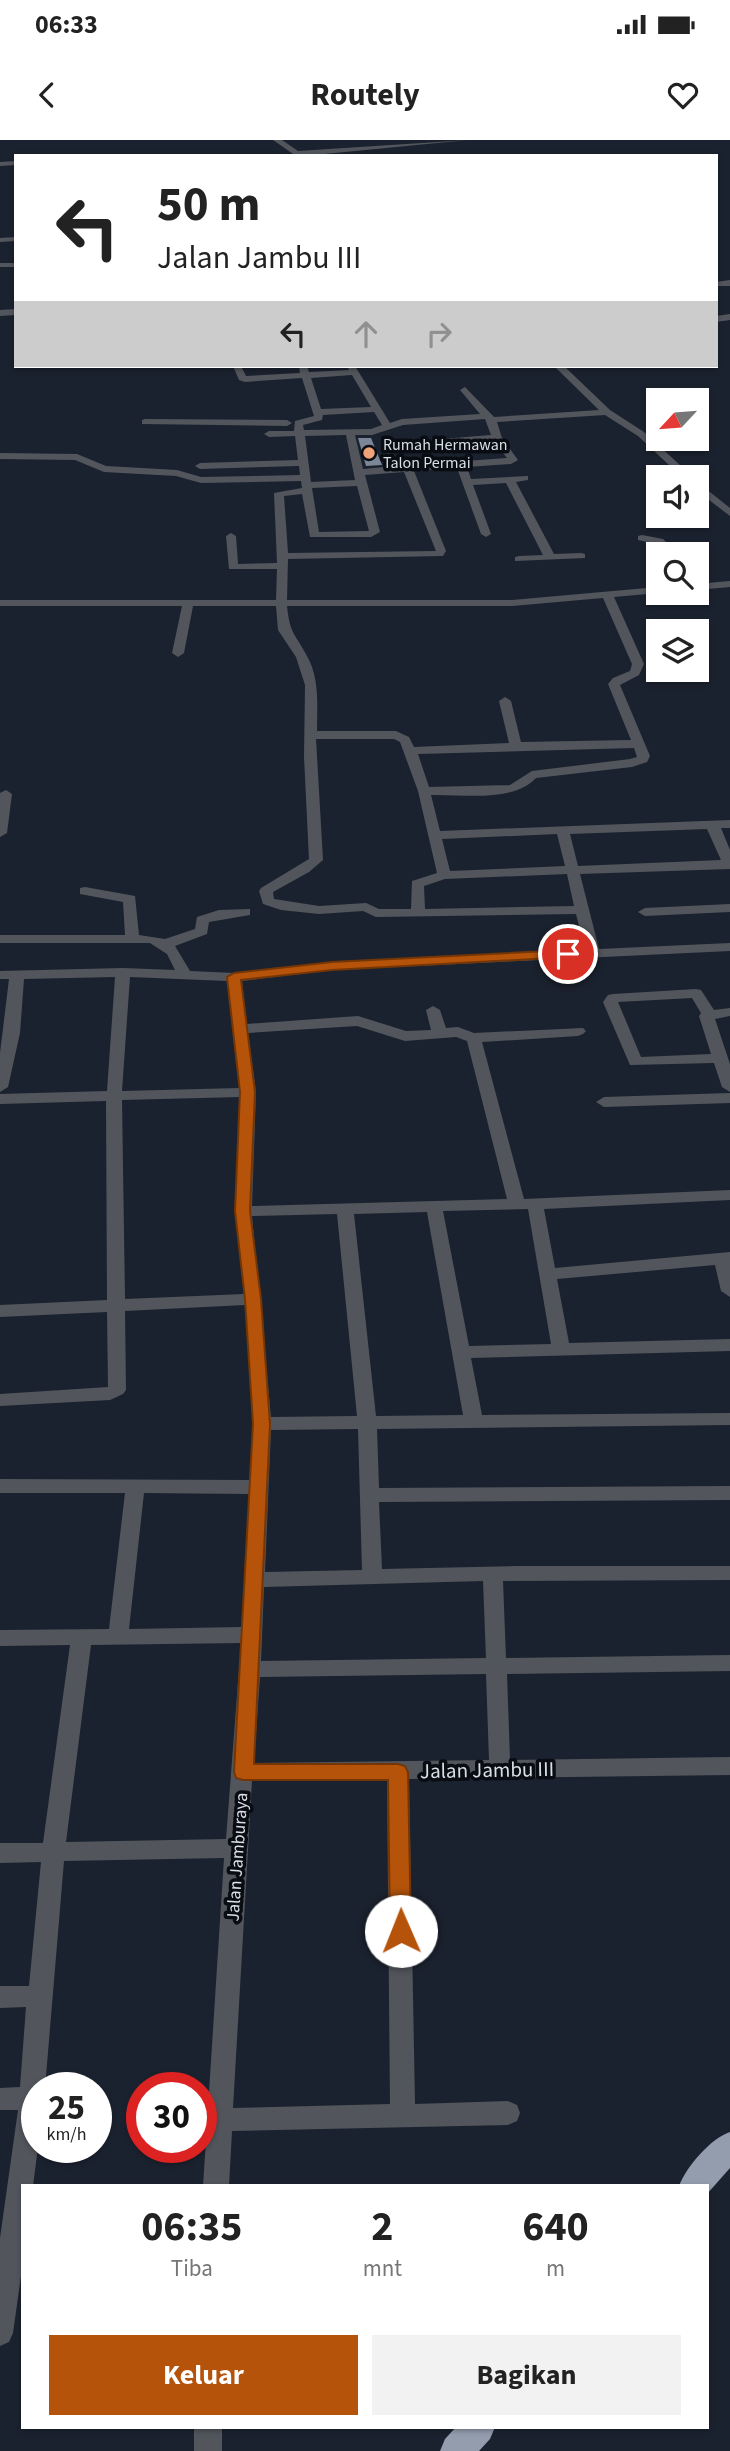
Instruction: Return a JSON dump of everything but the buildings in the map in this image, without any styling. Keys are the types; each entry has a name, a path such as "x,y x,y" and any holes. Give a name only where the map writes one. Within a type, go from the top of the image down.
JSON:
{"highway":[{"path":"696,2184 730,2146"},
{"path":"457,2451 476,2429"}],"street":[{"path":"277,140 299,154 464,140"},
{"path":"238,368 244,379 305,371 353,369 379,409 384,446 391,470"},
{"path":"561,368 607,412 641,434 675,465"},
{"path":"269,434 299,428 317,420 318,412 305,371"},
{"path":"0,456 77,457 104,469 177,473 201,481 307,484 391,470 513,461 497,438 489,418 465,390"},
{"path":"318,412 379,409"},
{"path":"145,422 299,428 349,433 411,421 607,412"},
{"path":"299,428 314,535 375,532 349,433"},
{"path":"384,446 497,438"},
{"path":"269,453 303,458"},
{"path":"200,466 303,458"},
{"path":"461,465 486,534"},
{"path":"231,536 233,567 283,561 439,554 441,551 408,469"},
{"path":"466,482 524,478"},
{"path":"509,479 550,557"},
{"path":"307,484 279,493 283,561 281,605 284,630 302,657 311,685 311,783 316,860 310,867 266,891 268,901 281,906 319,910 366,907 376,913 582,910"},
{"path":"710,496 730,494"},
{"path":"710,496 730,513"},
{"path":"642,538 660,542"},
{"path":"519,559 581,556"},
{"path":"709,585 730,584"},
{"path":"0,603 512,603 646,591"},
{"path":"424,791 512,789 522,785 532,775 639,761 644,756 614,684 634,676 638,664 607,595"},
{"path":"178,653 188,605"},
{"path":"505,701 515,746"},
{"path":"311,735 396,735 404,740 424,791 444,875"},
{"path":"410,751 638,744"},
{"path":"0,834 6,794"},
{"path":"418,913 417,884 444,875 730,864 712,824"},
{"path":"434,835 730,824"},
{"path":"563,832 570,870 593,953"},
{"path":"85,891 130,899 132,939"},
{"path":"645,912 730,908"},
{"path":"166,944 202,932 202,919 219,914 245,912"},
{"path":"0,939 150,939 172,949 184,973"},
{"path":"0,975 122,972 234,977 332,966 730,947"},
{"path":"0,1400 115,1393 117,1305 114,1097 122,972"},
{"path":"0,1087 17,975"},
{"name":"Jalan Jamburaya","path":"216,2184 236,1848 250,1669 262,1424 253,1299 243,1211 248,1092 234,977"},
{"path":"709,1014 696,993 613,998 610,1002 635,1062 719,1058"},
{"path":"433,1010 439,1032"},
{"path":"709,1014 730,1012"},
{"path":"709,1014 706,1016 730,1087"},
{"path":"242,1032 364,1023 405,1036 458,1032 472,1038 578,1031"},
{"path":"472,1038 476,1044 517,1205"},
{"path":"0,1098 248,1092"},
{"path":"604,1102 730,1098"},
{"path":"243,1211 517,1205 730,1195"},
{"path":"535,1204 561,1351"},
{"path":"434,1207 474,1423"},
{"path":"345,1209 367,1423 372,1576"},
{"path":"549,1274 726,1258 730,1291"},
{"path":"0,1311 253,1299"},
{"path":"462,1352 730,1345"},
{"path":"262,1424 730,1419"},
{"path":"0,1486 259,1487"},
{"path":"118,1638 135,1487"},
{"path":"370,1495 730,1493"},
{"path":"254,1580 494,1574 730,1573"},
{"path":"494,1574 499,1666 500,1770"},
{"path":"0,1638 251,1636"},
{"path":"35,2072 53,1853 81,1639"},
{"path":"250,1669 730,1663"},
{"name":"Jalan Jambu III","path":"243,1772 730,1766"},
{"path":"398,1772 403,2117"},
{"path":"0,1853 236,1848"},
{"path":"0,1997 40,1996"},
{"path":"0,2099 21,2098"},
{"path":"219,2120 509,2112"},
{"path":"0,2333 23,2163"},
{"path":"208,2429 208,2451"}],"place":[{"name":"Rumah Hermawan Talon Permai","path":"369,453"}],"route":[{"path":"401,1931 398,1772 243,1772 262,1424 253,1299 243,1211 248,1092 234,977 332,966 568,954"}]}
